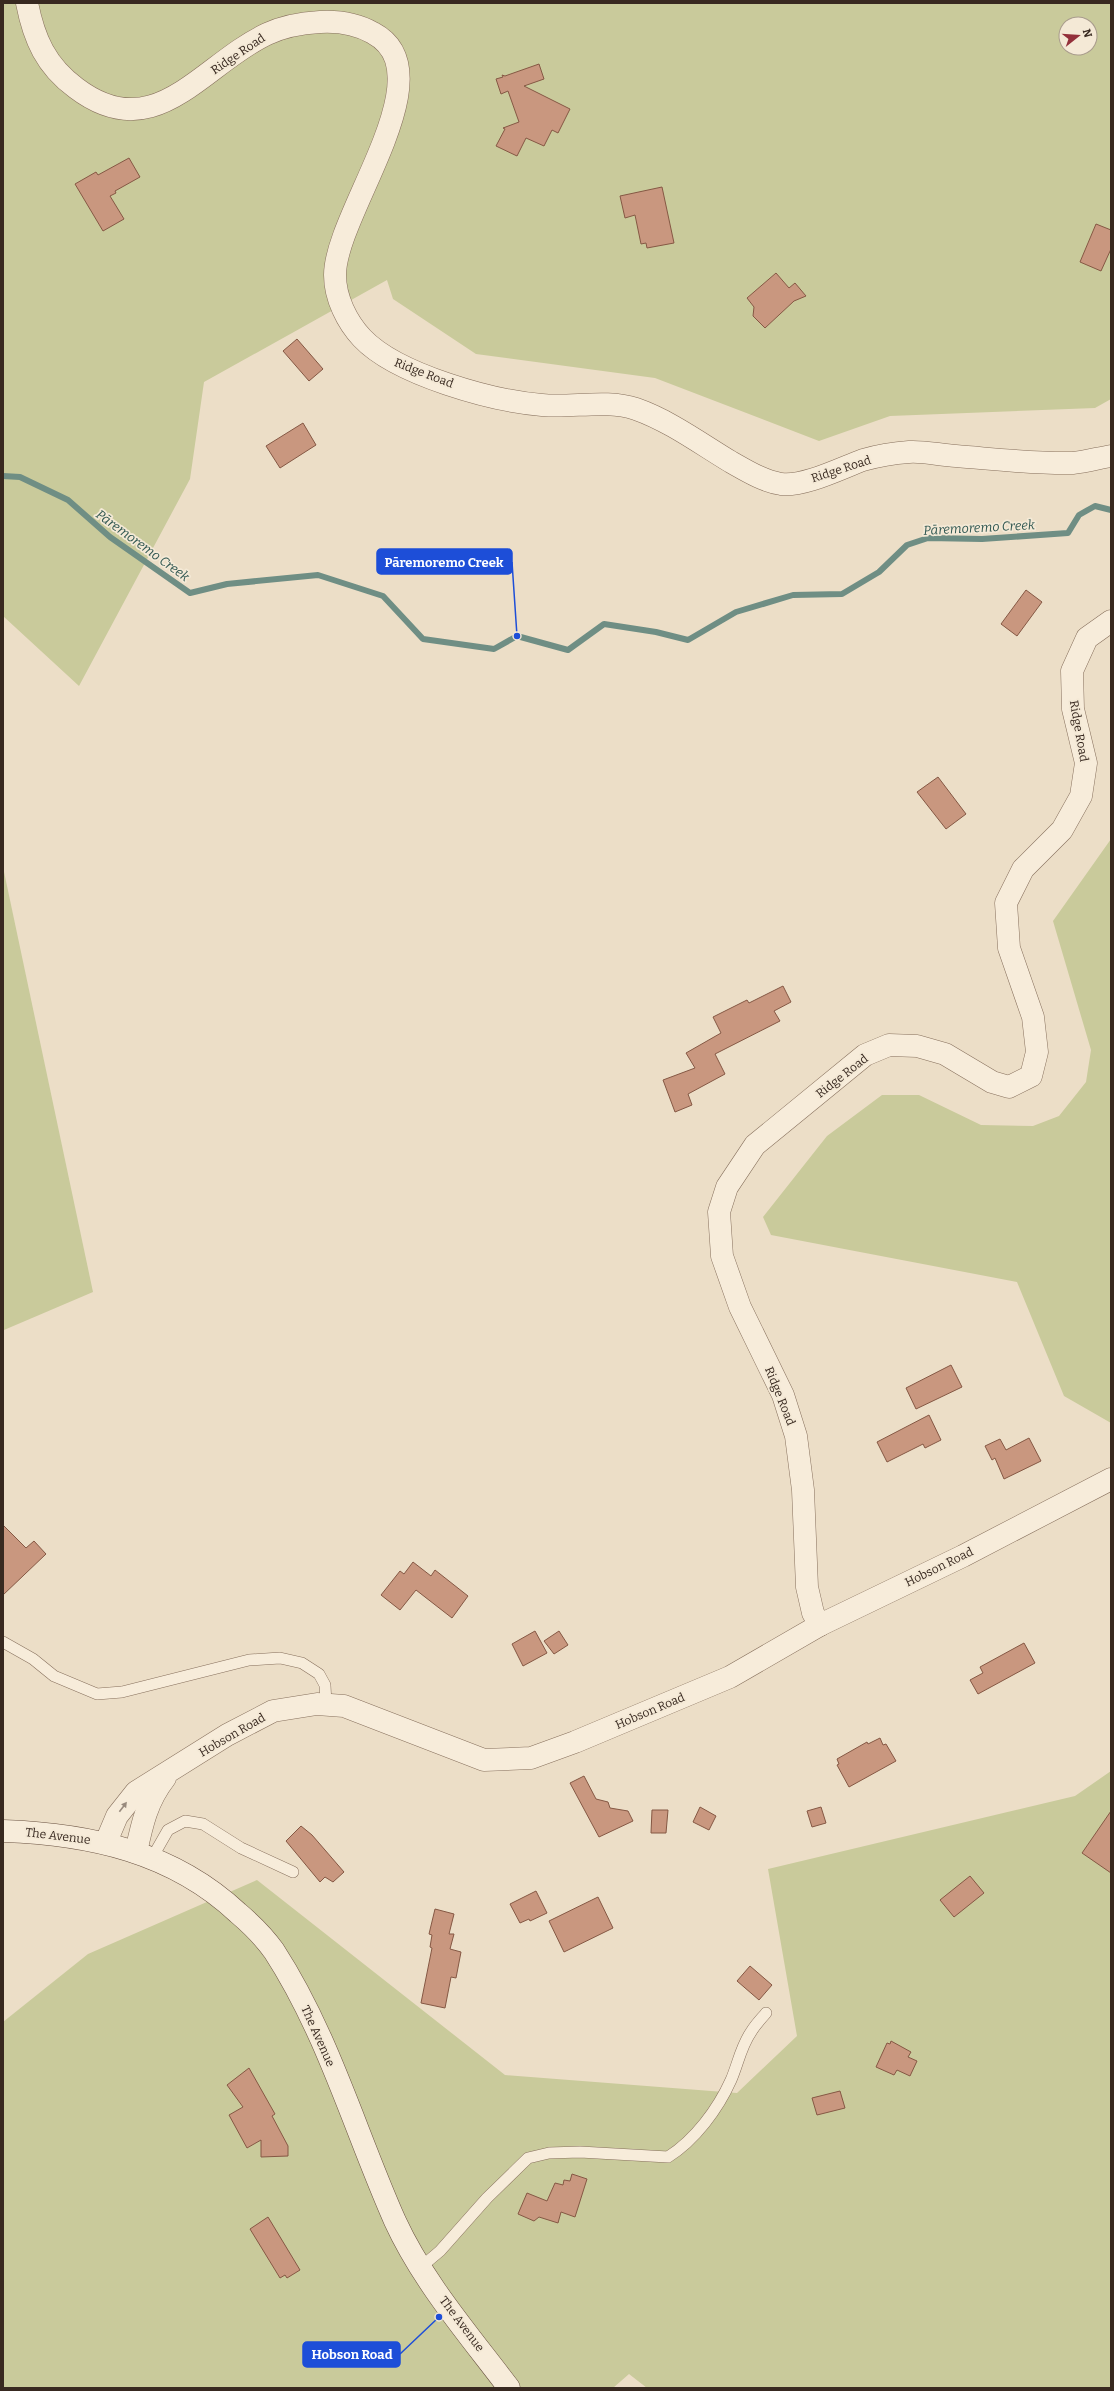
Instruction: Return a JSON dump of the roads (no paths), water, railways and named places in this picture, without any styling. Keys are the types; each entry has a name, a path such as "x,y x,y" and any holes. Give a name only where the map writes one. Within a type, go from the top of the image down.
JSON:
{"street":[{"name":"Ridge Road","path":"27,3 31,24 40,50 54,68 92,100 109,107 127,109 151,108 178,96 241,49 267,34 283,28 300,24 326,22 352,24 386,40 395,53 400,70 398,94 389,130 343,234 334,278 339,300 348,320 362,339 385,357 406,368 481,393 543,406 599,404 634,408 664,422 753,475 784,485 820,477 868,458 910,452 1076,463 1111,456"},
{"name":"Ridge Road","path":"820,1625 813,1613 807,1587 803,1490 796,1436 783,1395 737,1299 722,1256 719,1212 727,1187 755,1145 865,1055 889,1045 917,1046 945,1054 992,1082 1009,1087 1031,1076 1037,1052 1033,1017 1009,948 1006,903 1023,869 1062,830 1081,796 1086,763 1073,710 1072,671 1087,638 1111,621"},
{"name":"Hobson Road","path":"106,1842 123,1806 136,1792 170,1773 227,1735 273,1711 293,1707 326,1705 344,1706 367,1713 484,1760 531,1758 575,1742 730,1677 820,1625 963,1556 1111,1479"},
{"name":"Hobson Road","path":"144,1855 146,1807 155,1791 170,1773"},
{"name":"The Avenue","path":"3,1831 38,1832 106,1842 144,1855 212,1890 253,1926 273,1950 306,2006 396,2222 421,2267 509,2388"}],"lane":[{"path":"3,1642 33,1659 54,1676 97,1694 122,1692 249,1660 280,1658 302,1663 319,1674 326,1685 326,1705"},
{"path":"144,1855 168,1830 185,1821 203,1824 241,1848 293,1872"},
{"path":"421,2267 440,2251 487,2198 528,2158 549,2153 580,2152 668,2157 678,2150 690,2141 718,2105 731,2079 751,2031 766,2013"}],"waterway":[{"name":"Pāremoremo Creek","path":"3,476 20,477 68,500 110,537 190,593 227,584 318,575 383,596 423,639 494,649 517,636 568,650 604,624 656,632 688,640 736,612 793,595 842,594 879,572 907,545 928,538 982,539 1068,533 1079,515 1095,506 1111,510"}],"place":[{"name":"Pāremoremo Creek","path":"517,636"},
{"name":"Hobson Road","path":"439,2317"}]}
